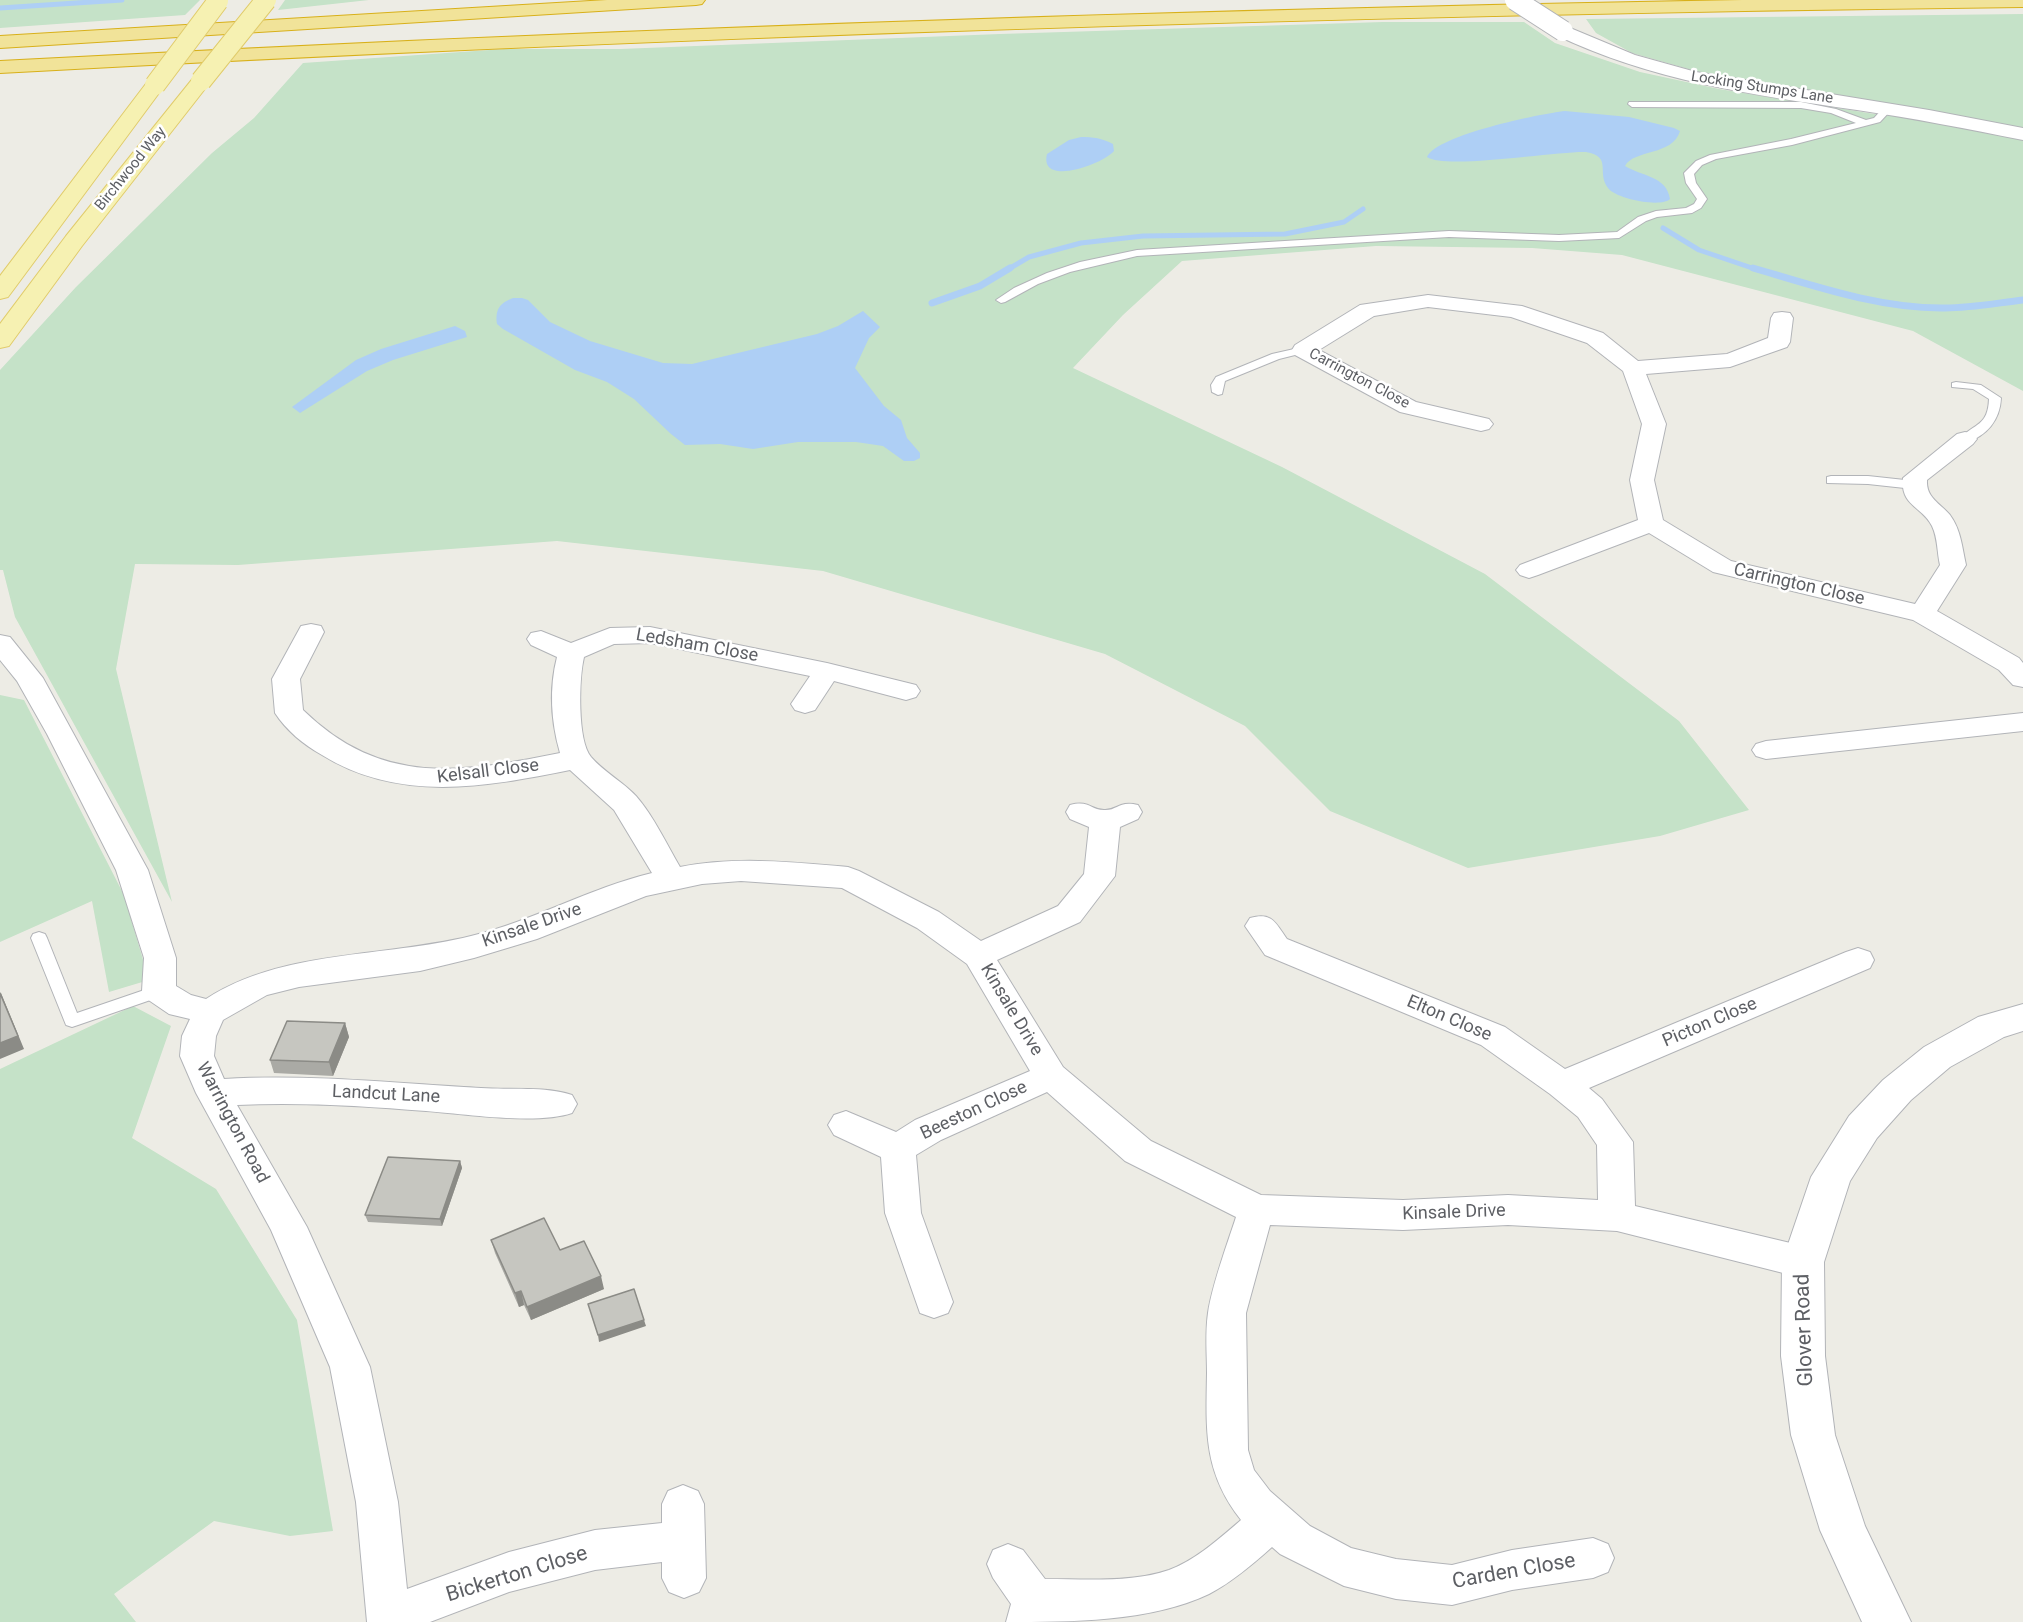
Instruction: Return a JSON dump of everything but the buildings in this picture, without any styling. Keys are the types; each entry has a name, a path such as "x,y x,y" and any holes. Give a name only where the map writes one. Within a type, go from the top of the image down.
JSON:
{"highway":[{"path":"0,42 696,0"},
{"path":"942,7 1201,0"},
{"path":"0,67 293,50 1008,22 1585,8 2023,2"},
{"path":"0,59 393,32 813,11"}],"main road":[{"name":"Birchwood Way","path":"0,341 74,241 266,0"},
{"name":"Birchwood Way","path":"0,292 218,1"}],"street":[{"name":"Locking Stumps Lane","path":"1515,0 1563,31 1609,53 1665,71 1719,83 1888,108 2023,134"},
{"name":"Carrington Close","path":"1481,423 1408,407 1303,350 1368,310 1428,301 1514,310 1595,338 1633,368"},
{"path":"1529,570 1651,524 1642,480 1654,424 1633,368 1730,360 1779,342 1782,318"},
{"path":"1922,614 1953,565 1944,524 1917,498 1914,485 1916,478 1965,439"},
{"name":"Carrington Close","path":"1651,524 1722,567 1922,614 2009,664 2023,679"},
{"name":"Kelsall Close","path":"311,632 286,679 289,713 320,741 355,761 402,778 434,779 513,772 576,759"},
{"name":"Ledsham Close","path":"571,653 610,636 642,635 827,671 906,691"},
{"path":"541,639 571,653 566,676 568,730 576,759 625,804 637,819 671,879"},
{"path":"0,643 29,678 132,870 160,958 159,992 181,1005 210,1012"},
{"path":"804,704 827,671"},
{"path":"1766,750 2023,722"},
{"path":"978,956 1069,914 1099,876 1104,815"},
{"name":"Kinsale Drive","path":"210,1012 235,996 258,986 299,975 420,959 474,947 526,931 638,887 671,879 702,873 741,870 779,870 848,878 928,920 978,956 1052,1076 1138,1151 1256,1210 1403,1215 1508,1210 1617,1216 1803,1262"},
{"name":"Elton Close","path":"1262,926 1276,947 1493,1036 1562,1085 1590,1108 1615,1142 1617,1216"},
{"name":"Picton Close","path":"1562,1085 1858,960"},
{"name":"Warrington Road","path":"210,1012 199,1036 197,1056 213,1093 288,1227 350,1367 377,1502 388,1620"},
{"name":"Glover Road","path":"1887,1622 1843,1530 1813,1435 1803,1356 1803,1262 1831,1177 1863,1127 1898,1090 1937,1057 1991,1027 2023,1017"},
{"name":"Beeston Close","path":"898,1149 928,1130 1052,1076"},
{"name":"Landcut Lane","path":"213,1093 272,1090 378,1094 526,1105 560,1104"},
{"path":"846,1125 898,1149 903,1213 934,1302"},
{"name":"Carden Close","path":"1256,1210 1227,1314 1226,1421 1228,1450 1236,1478 1255,1505 1295,1540 1344,1566 1396,1579 1452,1585 1512,1570 1593,1558"},
{"path":"1008,1564 1031,1611 1095,1599 1153,1594 1180,1587 1210,1570 1238,1550 1271,1520"},
{"name":"Bickerton Close","path":"388,1620 509,1572 595,1550 684,1541"}],"lane":[{"path":"1632,104 1801,105 1833,111 1865,123"},
{"path":"1001,300 1051,273 1091,261 1137,253 1449,234 1559,238 1619,235 1642,219 1656,214 1688,211 1698,206 1702,199 1691,183 1689,173 1699,163 1713,157 1792,142 1877,120 1888,108"},
{"path":"1218,392 1217,385 1220,379 1276,356 1303,350"},
{"path":"1956,385 1971,384 1984,388 1995,398 1995,413 1985,427 1965,439"},
{"path":"1831,480 1868,480 1914,485"},
{"path":"39,938 72,1021 159,992"}],"green space":[{"path":"0,0 200,0 185,15 0,28"},
{"path":"285,0 369,0 278,10"},
{"path":"2023,14 2023,391 1913,331 1622,255 1532,248 1376,246 1182,261 1123,315 1073,368 1282,467 1485,574 1679,721 1749,810 1660,836 1468,868 1330,811 1245,726 1105,654 823,571 557,541 238,565 135,564 116,669 172,902 15,617 3,570 0,570 0,370 76,287 212,153 254,118 303,63 504,49 620,49 1383,22 1524,22 1555,43 1640,72 1719,89 1887,116 1902,108 1713,76 1632,53 1596,33 1586,19"},
{"path":"0,695 24,700 124,895 149,980 109,992 92,901 0,942"},
{"path":"133,1006 171,1026 132,1138 216,1189 297,1320 333,1531 290,1536 214,1521 114,1594 136,1622 0,1622 0,1069"}],"water":[{"path":"1565,111 1629,117 1680,131 1670,145 1636,157 1625,166 1659,181 1668,191 1670,199 1658,203 1620,196 1608,188 1599,157 1586,152 1456,162 1427,157 1449,141 1468,134 1534,116"},
{"path":"1081,137 1097,138 1109,142 1113,144 1114,151 1097,162 1073,170 1052,169 1047,164 1047,154 1069,140"},
{"path":"513,298 528,300 550,322 590,341 663,363 692,364 817,334 838,326 863,311 880,327 869,338 855,368 884,406 901,420 907,438 920,453 920,458 914,461 904,461 883,446 856,442 798,442 753,449 720,444 685,445 634,399 607,382 575,370 497,324 499,307"},
{"path":"455,326 465,331 467,337 393,360 367,371 300,413 292,407 356,360 381,349"}],"waterway":[{"path":"0,8 122,0"},
{"path":"1007,270 1029,257 1081,243 1143,236 1285,234 1344,222 1363,209"},
{"path":"1663,228 1699,250 1758,270"},
{"path":"932,303 980,286 1010,268"},
{"path":"1753,268 1848,295 1897,305 1955,308 2023,300"}]}
